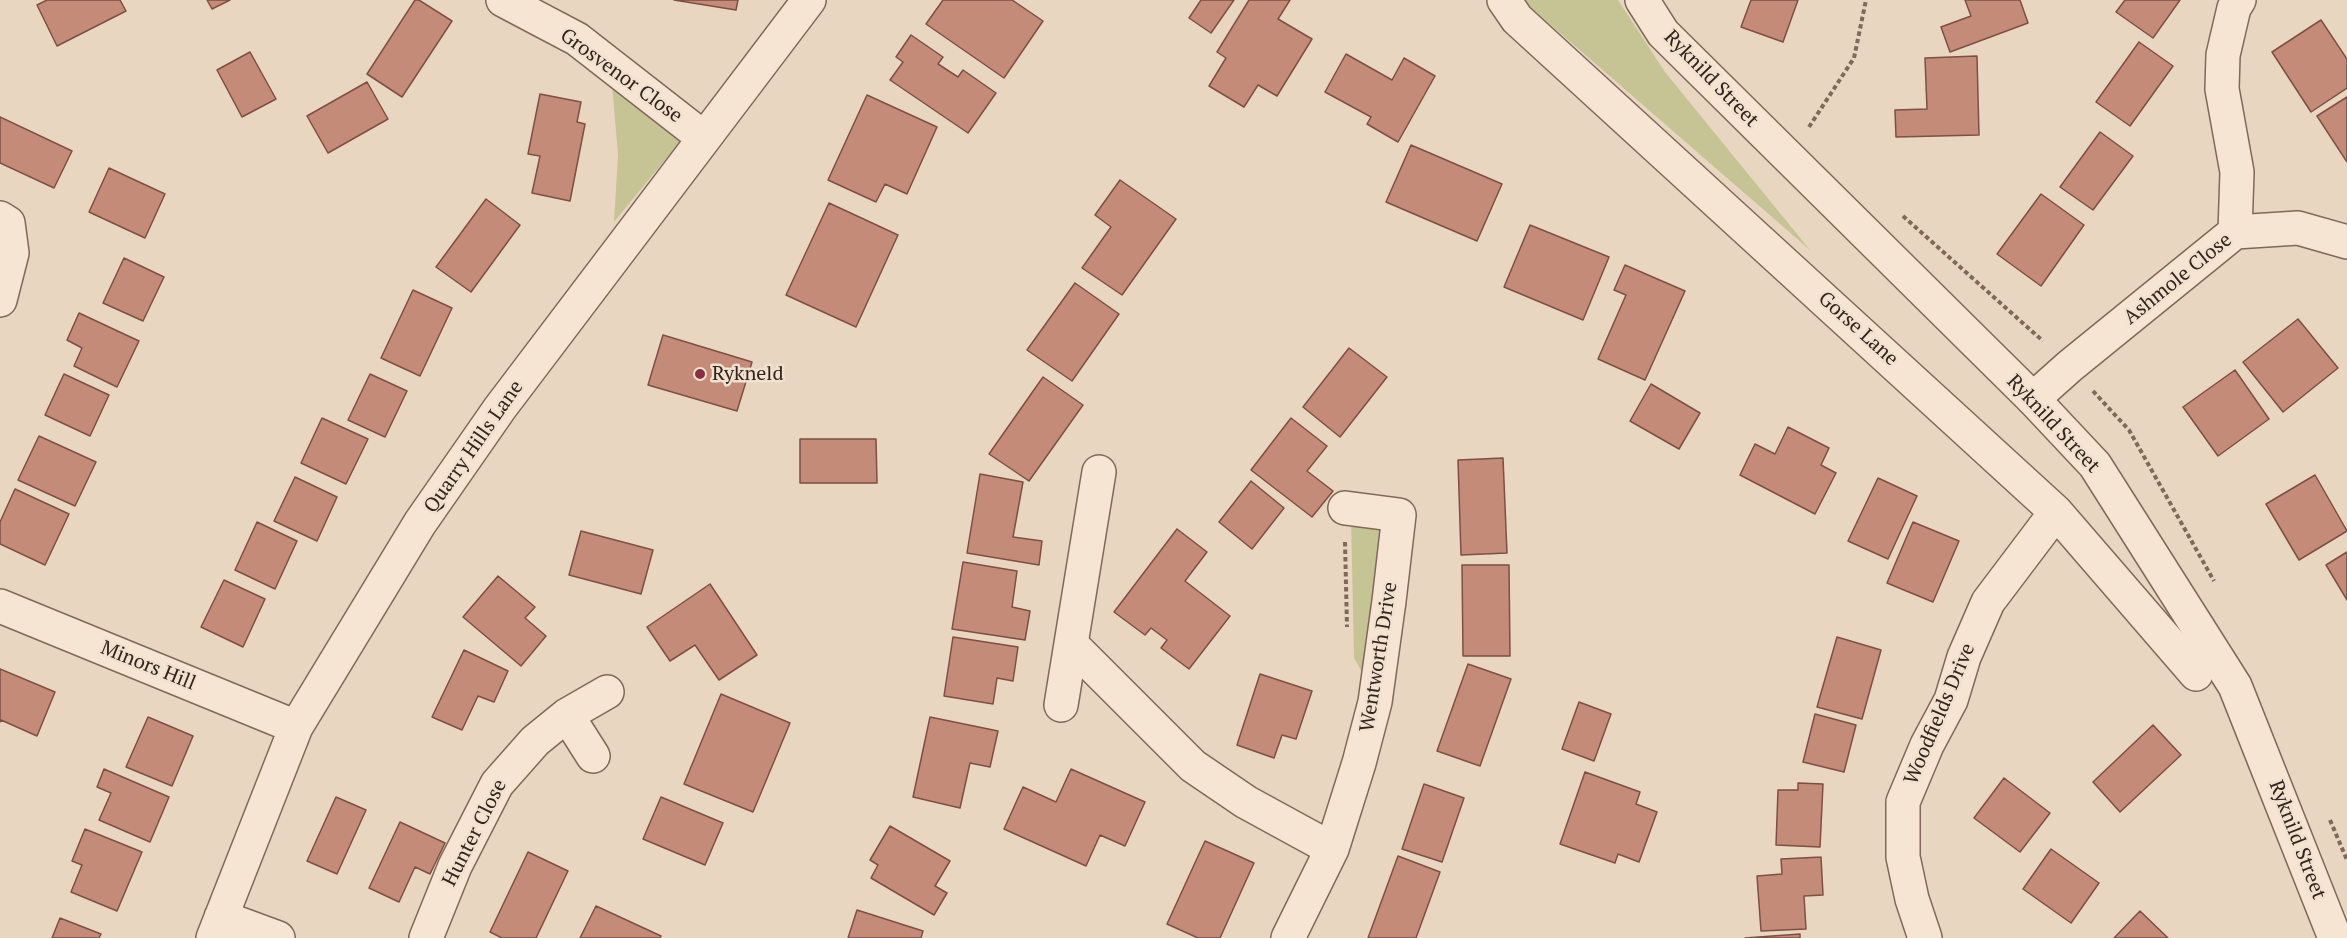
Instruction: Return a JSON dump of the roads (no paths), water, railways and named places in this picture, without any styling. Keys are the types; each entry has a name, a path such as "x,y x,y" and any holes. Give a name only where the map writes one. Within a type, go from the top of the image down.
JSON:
{"street":[{"name":"Grosvenor Close","path":"503,0 577,39 704,138"},
{"name":"Quarry Hills Lane","path":"217,927 296,727 426,513 500,408 809,0"},
{"name":"Gorse Lane","path":"1504,0 1526,27 2056,512 2196,674"},
{"name":"Ryknild Street","path":"1642,0 1663,33 2033,399 2095,465 2235,686 2335,938"},
{"path":"2235,232 2237,172 2222,89 2223,55 2234,8 2239,0"},
{"path":"0,218 8,224 12,253 0,300"},
{"name":"Ashmole Close","path":"2033,399 2070,366 2235,232 2298,228 2347,242"},
{"path":"1061,705 1099,472"},
{"name":"Wentworth Drive","path":"1288,938 1332,849 1375,702 1399,515 1345,508"},
{"name":"Woodfields Drive","path":"1925,938 1912,899 1903,857 1903,802 1927,745 1951,700 1964,657 1988,603 2056,512"},
{"name":"Minors Hill","path":"0,606 296,727"},
{"path":"1071,644 1193,766 1246,802 1332,849"},
{"name":"Hunter Close","path":"426,938 455,866 496,784 535,741 567,715 607,692"},
{"path":"567,715 593,756"},
{"path":"217,927 278,938"}],"place":[{"name":"Rykneld","path":"700,374"}]}
